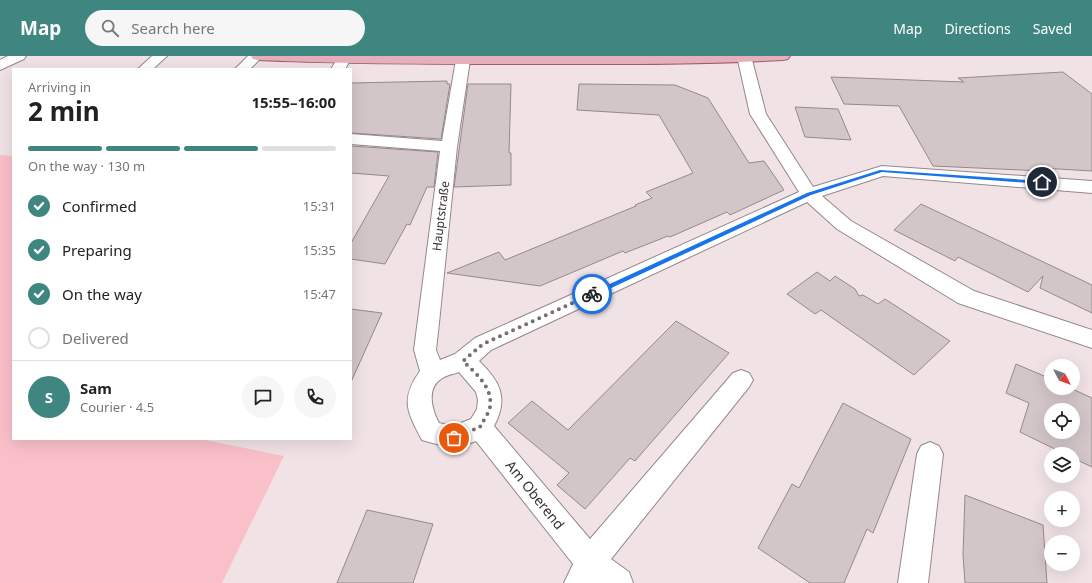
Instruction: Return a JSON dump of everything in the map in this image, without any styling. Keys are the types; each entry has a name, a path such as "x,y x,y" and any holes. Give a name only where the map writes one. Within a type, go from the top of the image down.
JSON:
{"main road":[{"path":"257,56 289,57 341,64 391,58 463,60 625,60 783,56"}],"street":[{"path":"0,66 19,56"},
{"path":"146,68 160,56"},
{"path":"243,68 257,56"},
{"path":"744,57 758,114 809,194 844,225 966,297 1092,339"},
{"name":"Hauptstraße","path":"432,372 425,350 449,147 463,60"},
{"path":"352,139 449,147"},
{"path":"463,361 478,376 489,392 490,408 480,427 454,438 431,432 423,418 419,402 421,388 432,372 463,361 483,344 809,194 882,171 1092,187"},
{"path":"584,573 741,380"},
{"name":"Am Oberend","path":"480,427 584,573 618,583"},
{"path":"913,583 930,454"}],"shaded area":[{"path":"0,155 12,156 12,440 205,440 284,456 222,583 0,583"}],"building":[{"path":"1063,72 1092,94 1092,171 1041,168 1043,171 933,166 899,106 844,104 831,77 964,82 958,78"},
{"path":"447,81 447,84 450,84 441,139 352,133 352,83"},
{"path":"468,84 511,84 509,153 511,153 511,185 454,187"},
{"path":"579,84 675,85 708,98 749,163 764,161 784,190 730,215 727,212 670,237 668,236 625,253 623,251 540,286 447,273 499,252 505,260 636,206 635,205 652,198 646,192 693,173 659,115 577,110"},
{"path":"795,107 838,109 851,140 805,137"},
{"path":"352,146 438,152 434,187 427,187 410,225 407,224 385,264 352,259 352,241 389,176 352,173"},
{"path":"921,204 1092,285 1092,313 1040,288 1043,276 1028,292 958,257 955,261 894,230"},
{"path":"817,272 830,281 835,276 855,289 859,296 863,295 878,304 885,299 950,341 914,375 821,310 815,314 787,294"},
{"path":"352,309 382,313 352,380"},
{"path":"676,321 729,353 635,461 630,458 585,509 557,485 569,473 508,423 532,401 568,430"},
{"path":"1016,364 1044,376 1044,395 1080,395 1080,393 1092,398 1092,467 1080,461 1080,447 1051,447 1020,432 1029,403 1006,393"},
{"path":"843,403 911,439 873,533 867,529 844,583 810,583 758,548 792,484 799,488"},
{"path":"965,495 1043,525 1044,571 1046,571 1047,583 965,583 963,555"},
{"path":"367,510 433,524 413,583 337,583"}],"way so far":[{"path":"454,438 480,427 490,408 489,392 478,376 463,361 483,344 592,294"}],"route":[{"path":"592,294 809,194 882,171 1042,182"}]}
